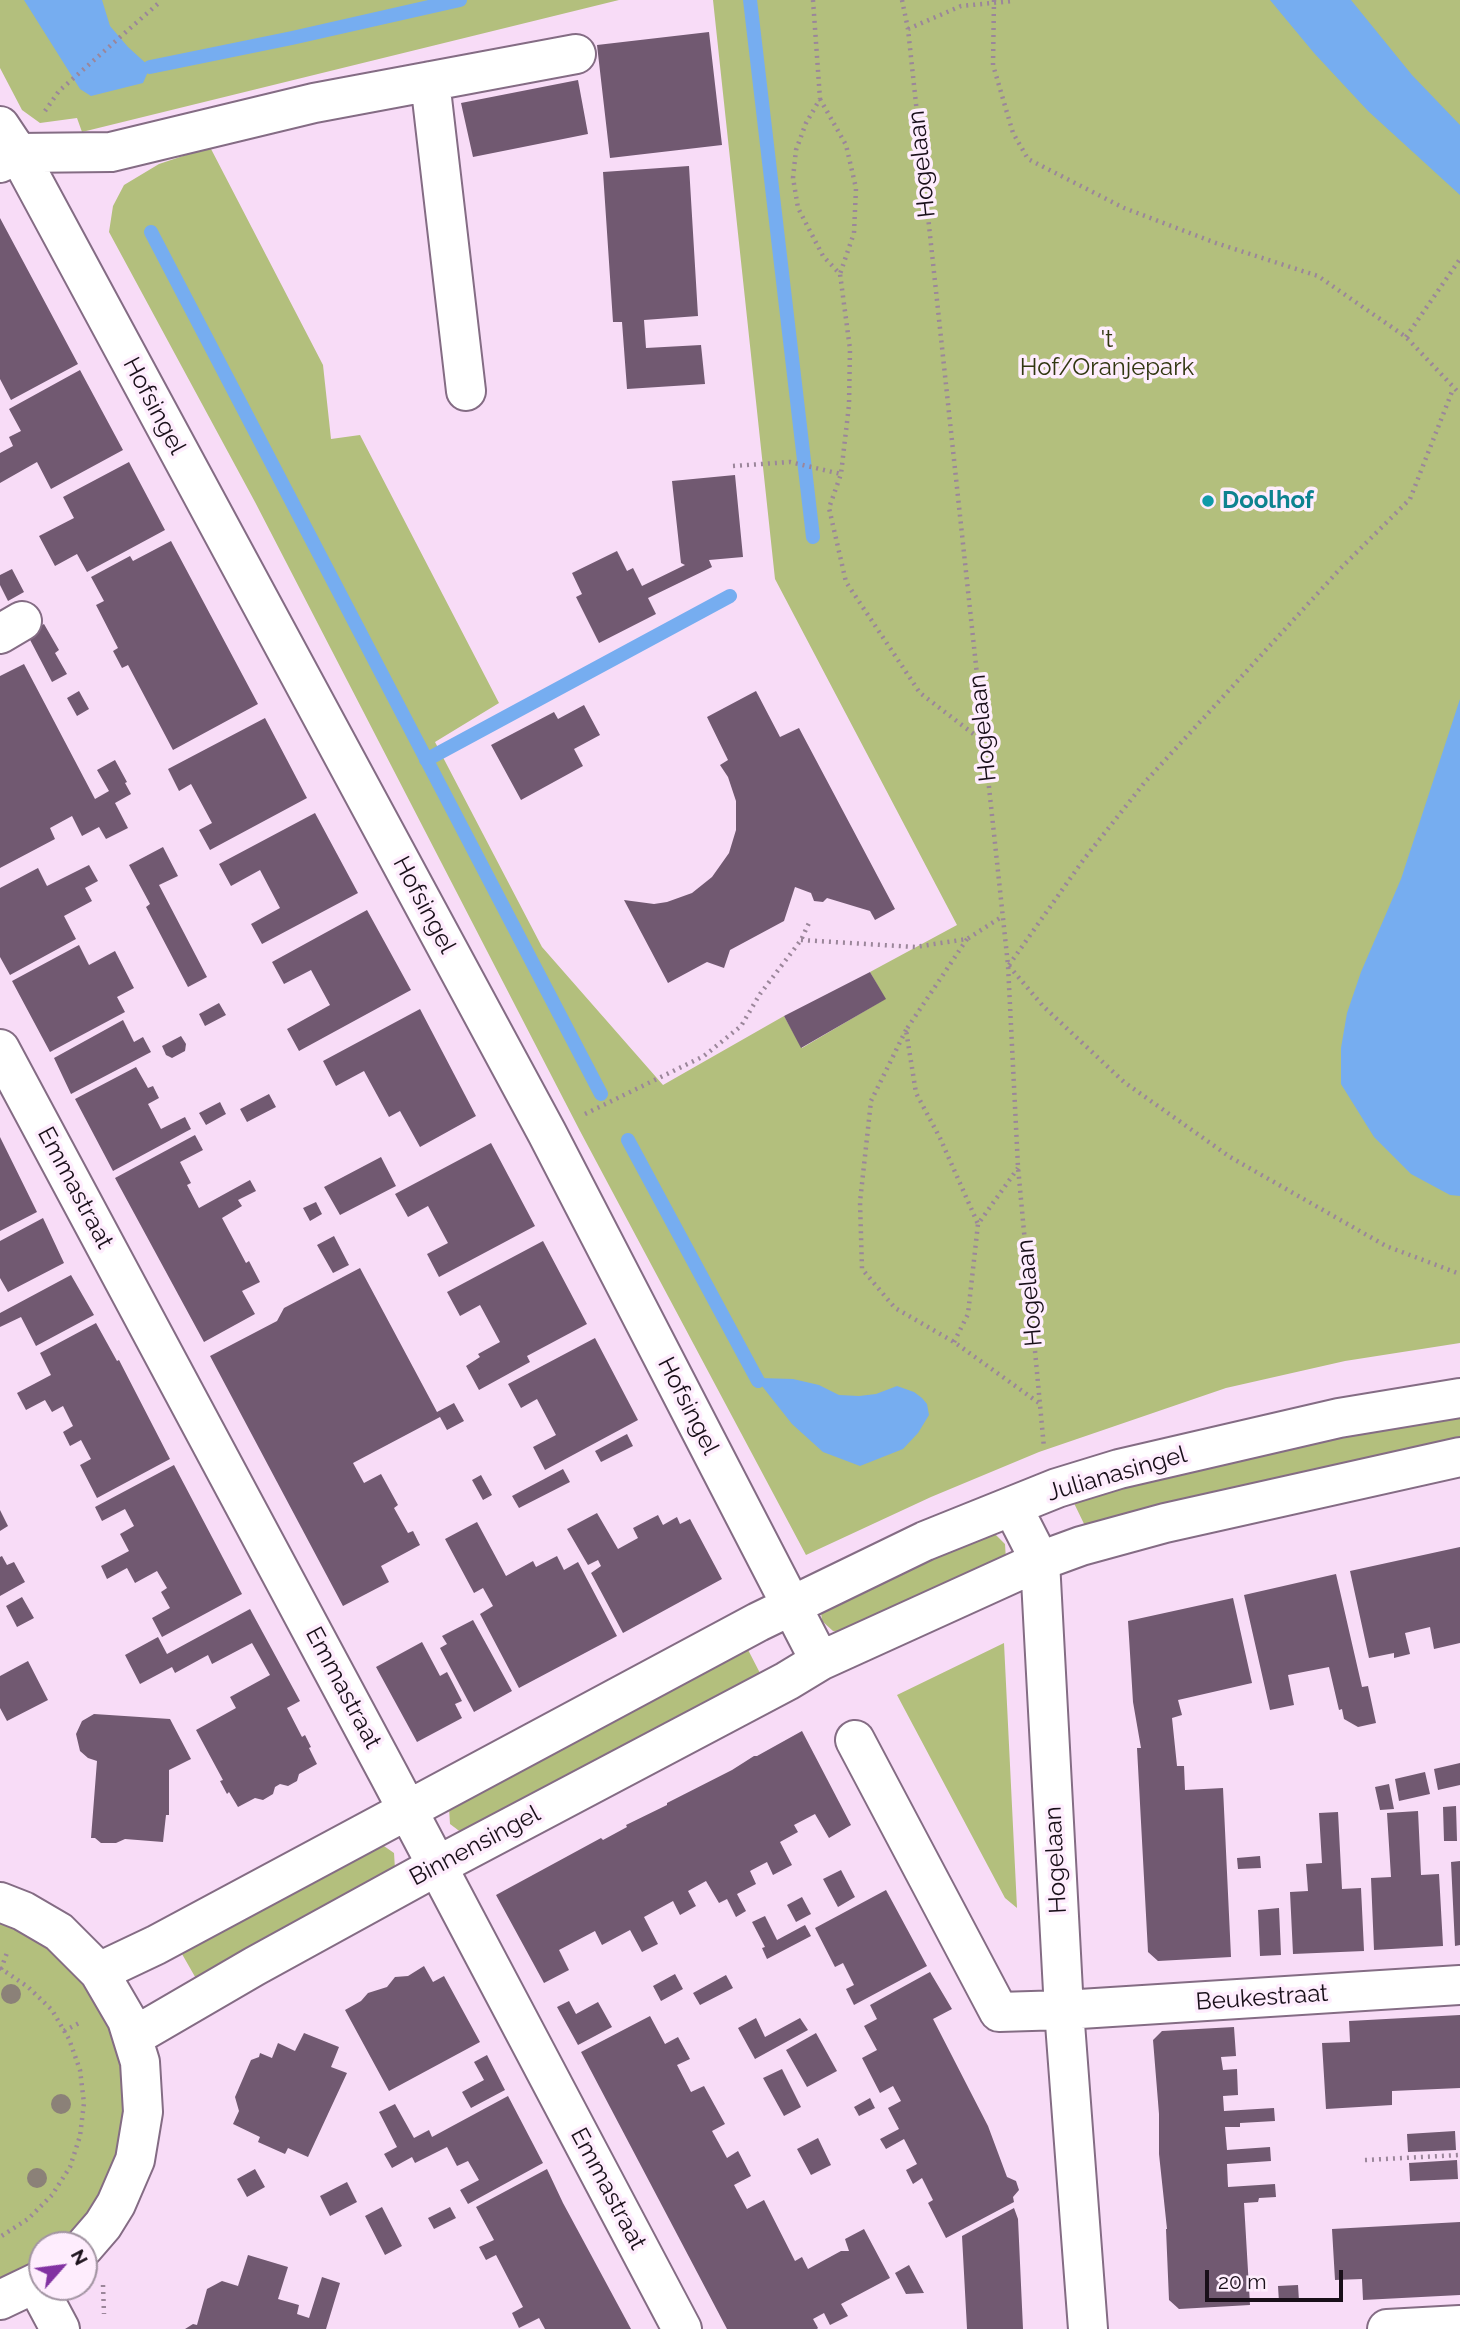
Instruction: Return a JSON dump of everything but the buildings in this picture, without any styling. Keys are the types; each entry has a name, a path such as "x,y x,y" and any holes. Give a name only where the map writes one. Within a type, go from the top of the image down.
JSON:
{"street":[{"name":"Hofsingel","path":"6,148 111,152 314,103 576,54"},
{"path":"430,81 466,391"},
{"name":"Hofsingel","path":"6,148 547,1133 820,1661"},
{"name":"Emmastraat","path":"0,1049 408,1810 682,2329"},
{"name":"Julianasingel","path":"791,1606 925,1541 1012,1506 1119,1469 1339,1418 1460,1398"},
{"path":"820,1661 1040,1561 1081,1546 1165,1523 1460,1457"},
{"name":"Hogelaan","path":"1012,1506 1040,1561 1064,2010 1088,2329"},
{"path":"99,1972 791,1606"},
{"name":"Binnensingel","path":"133,2037 437,1866 820,1661"},
{"path":"855,1740 999,2012 1064,2010"},
{"path":"0,1902 23,1911 59,1932 99,1972 118,2002 133,2037 143,2087 143,2112 135,2160 116,2204 98,2231"},
{"name":"Beukestraat","path":"1064,2010 1460,1985"},
{"path":"0,2300 28,2287"},
{"path":"47,2301 60,2329"},
{"path":"1387,2329 1460,2325"}],"path":[{"path":"58,91 162,0"},
{"path":"813,0 820,99 846,145 856,188 854,233 841,274 850,349 849,405 841,474 829,508 846,582 919,693 984,742"},
{"name":"Hogelaan","path":"902,0 908,29 1009,965 1018,1167 1045,1458"},
{"path":"908,29 961,6 1013,1"},
{"path":"994,2 993,65 1013,133 1028,159 1124,208 1216,243 1318,276 1406,337 1460,394"},
{"path":"820,99 806,123 796,150 793,177 797,208 823,256 841,274"},
{"path":"1406,337 1460,259"},
{"path":"1453,388 1410,499 1340,569 1145,782 1084,859 1009,965 1043,1006 1124,1082 1230,1157 1386,1246 1460,1273"},
{"path":"733,466 790,462 841,474"},
{"path":"1003,916 967,939 906,1030 871,1101 860,1202 862,1269 895,1308 954,1342 1039,1404"},
{"path":"547,1133 705,1056 741,1026 760,994 801,940 809,923"},
{"path":"801,940 915,947 967,939"},
{"path":"906,1030 916,1093 940,1138 978,1224"},
{"path":"954,1342 968,1314 978,1224 1018,1167"},
{"path":"0,1968 28,1987 52,2010 69,2039 80,2070 84,2103 80,2136 70,2167 52,2195 28,2219 0,2237"},
{"path":"1365,2160 1460,2155"}],"green space":[{"path":"0,0 619,0 82,132 77,118 40,123 22,110 0,68"},
{"name":"'t Hof/Oranjepark","path":"713,0 1460,0 1460,1343 1345,1361 1226,1388 1039,1452 931,1497 806,1555 580,1131 255,502 109,232 113,206 124,185 159,164 210,147 323,365 331,439 360,435 499,703 435,742 542,947 663,1085 784,1016 802,1048 885,999 870,972 957,925 775,579"},
{"path":"1460,1410 1460,1443 1087,1530 1071,1497"},
{"path":"992,1531 1005,1544 1006,1560 849,1635 833,1631 822,1621 821,1612 831,1595"},
{"path":"744,1642 762,1677 462,1833 450,1824 449,1808"},
{"path":"1004,1643 1017,1908 1005,1898 897,1695"},
{"path":"381,1844 394,1853 395,1869 198,1982 178,1947"},
{"path":"0,1923 31,1937 61,1959 86,1987 105,2019 118,2054 124,2091 122,2129 113,2165 97,2199 73,2231 28,2231 28,2266 0,2279"}],"water":[{"path":"24,0 102,0 110,26 150,67 143,83 91,96 80,89"},
{"path":"1270,0 1351,0 1412,75 1460,125 1460,195 1368,111"},
{"path":"1460,699 1460,1196 1450,1195 1411,1174 1374,1137 1341,1084 1341,1048 1347,1013 1361,972 1401,879"},
{"path":"760,1378 793,1379 819,1385 839,1395 876,1394 897,1386 922,1398 927,1404 929,1415 918,1433 903,1449 860,1466 823,1452 792,1424 758,1381"}],"waterway":[{"path":"150,67 460,0"},
{"path":"750,0 813,537"},
{"path":"151,232 601,1094"},
{"path":"426,760 730,596"},
{"path":"628,1140 758,1381"}],"place":[{"name":"Doolhof","path":"1208,501"}]}
